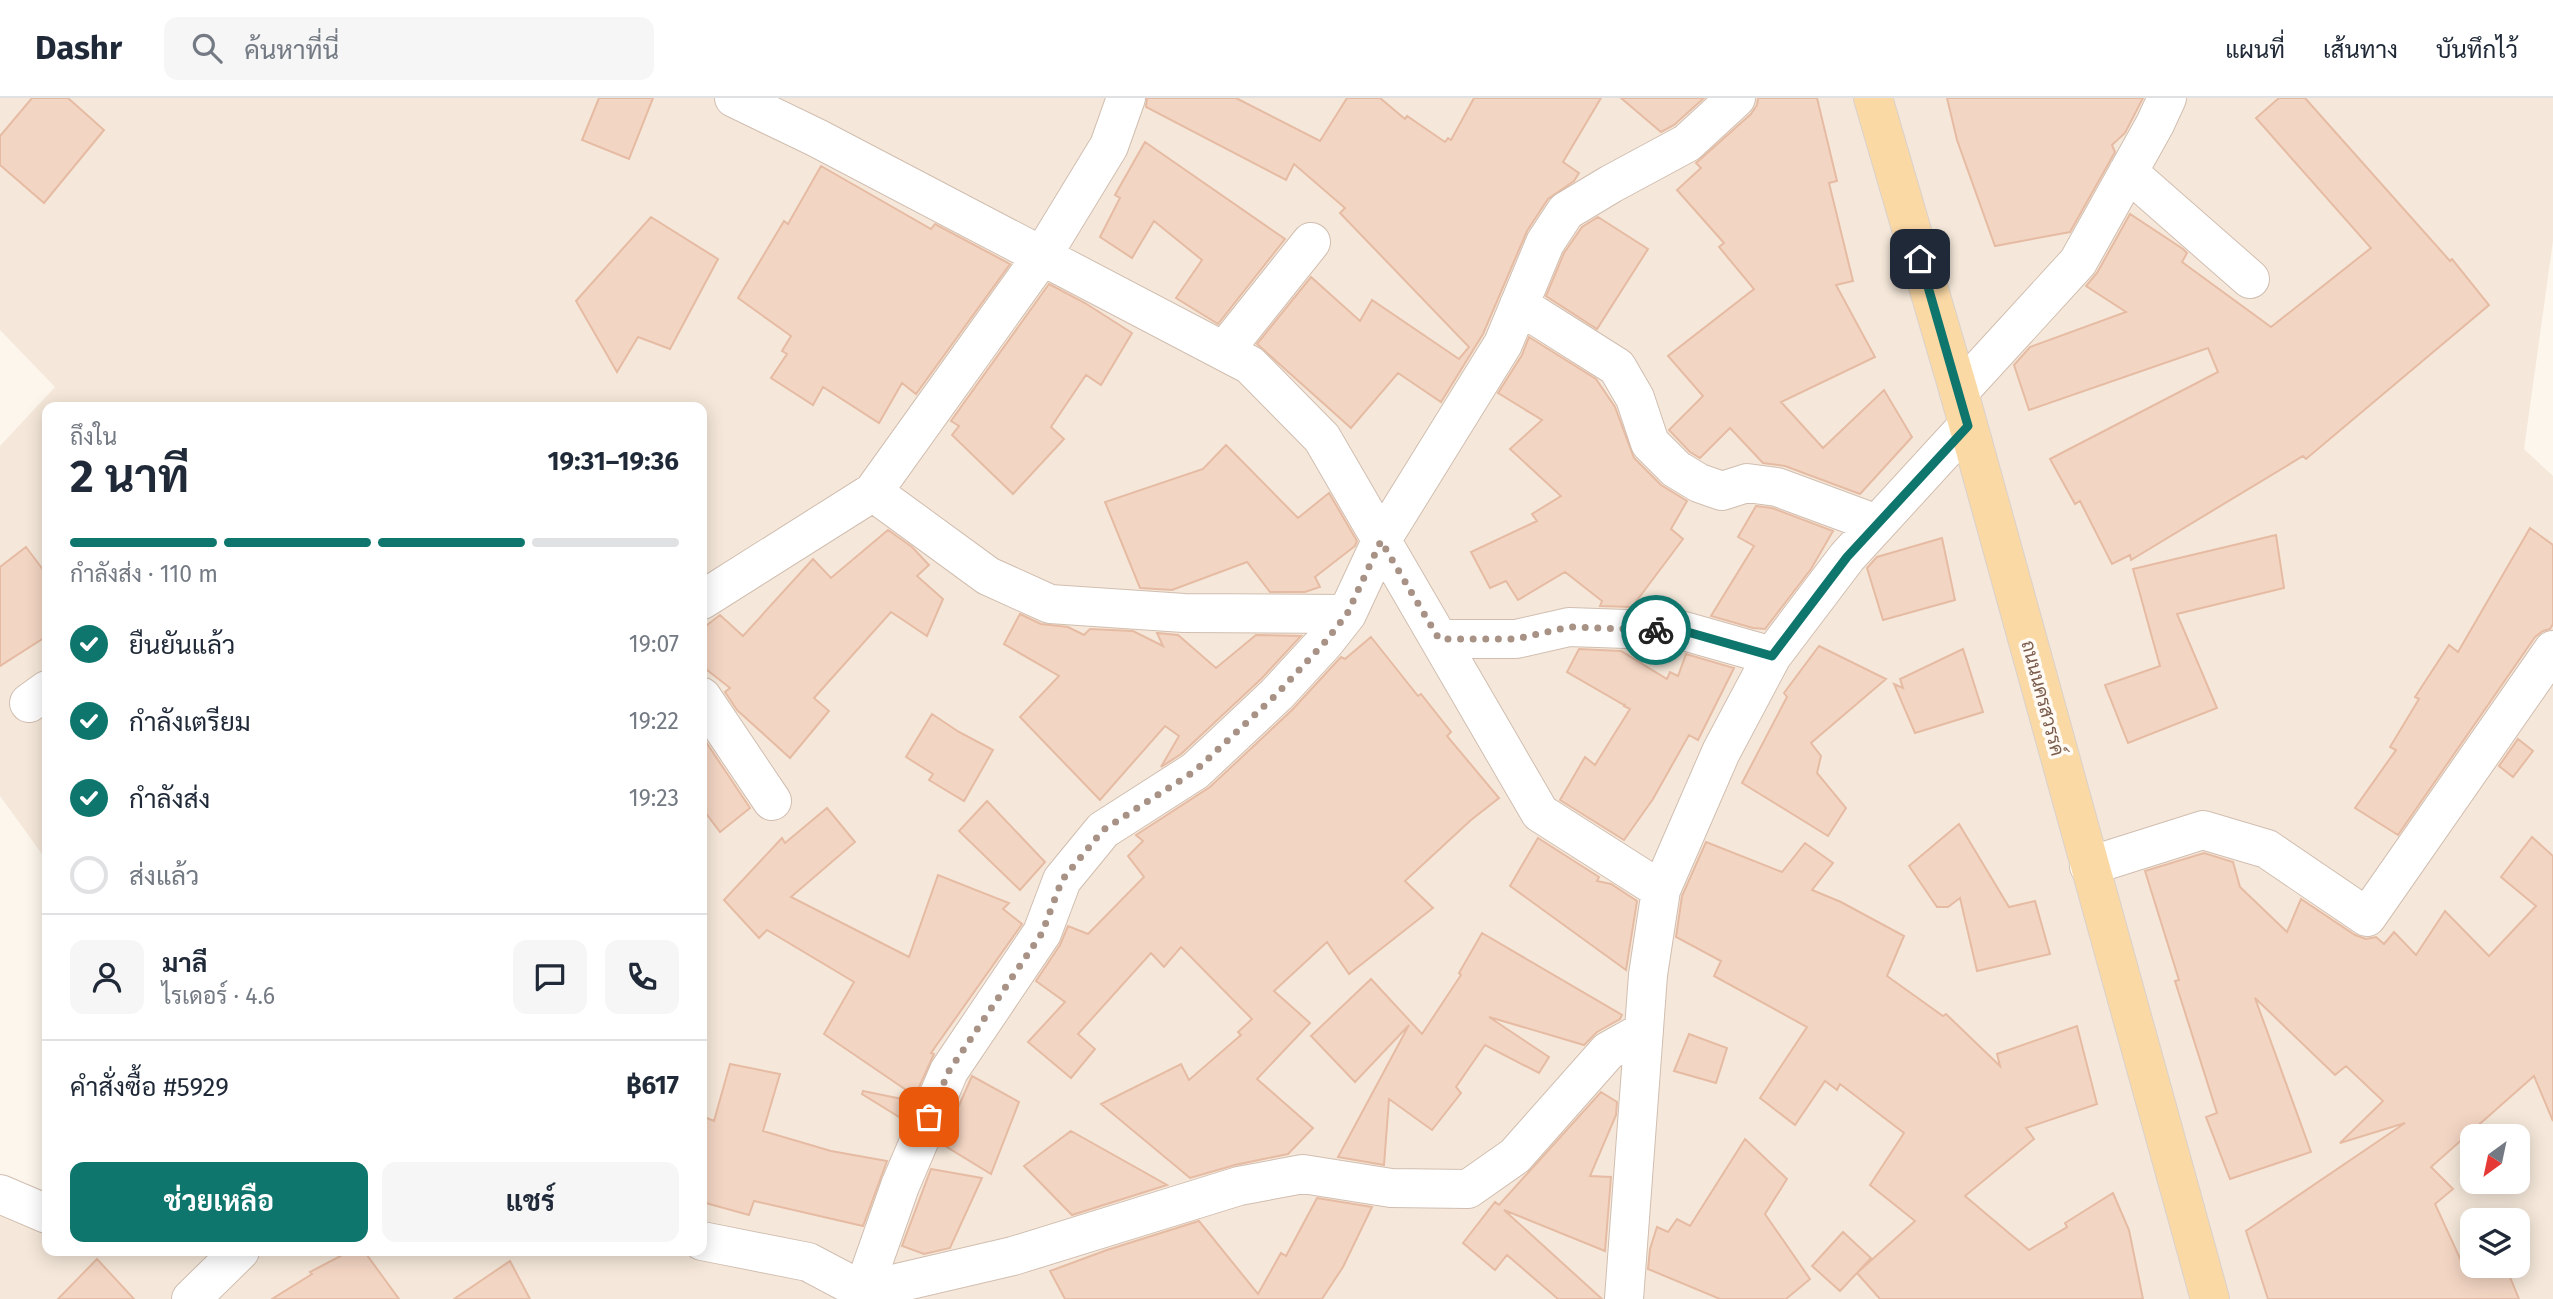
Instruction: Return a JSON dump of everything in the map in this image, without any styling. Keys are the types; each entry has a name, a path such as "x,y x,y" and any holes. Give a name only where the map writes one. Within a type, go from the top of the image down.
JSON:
{"main road":[{"name":"ถนนนครสวรรค์","path":"1873,98 1963,409 2210,1299"}],"street":[{"path":"734,98 800,114 1042,257 1250,365 1322,438 1540,813 1661,890"},
{"path":"707,597 873,492 1042,257 1109,146 1126,98"},
{"path":"865,1295 900,1186 949,1071 1042,933 1062,880 1103,830 1205,763 1277,694 1347,614 1381,541 1503,344 1545,243 1566,211 1687,143 1736,98"},
{"path":"1624,1299 1648,975 1661,890 1721,752 1772,656 2078,262 2167,98"},
{"path":"2128,172 2250,279"},
{"path":"1223,351 1311,242"},
{"path":"1519,305 1618,367 1635,398 1650,443 1676,469 1699,483 1722,491 1748,483 1777,486 1877,524"},
{"path":"873,492 988,576 1050,604 1184,612 1347,614"},
{"path":"1439,639 1516,639 1569,627 1684,631 1772,656"},
{"path":"2090,866 2203,830 2267,849 2367,917 2553,650"},
{"path":"707,704 772,801"},
{"path":"707,1242 808,1262 865,1295 1013,1256 1238,1186 1303,1174 1391,1188 1468,1188 1515,1156 1608,1051 1644,1031"},
{"path":"0,1194 42,1212"},
{"path":"191,1299 235,1256"}],"shaded area":[{"path":"0,98 2553,98 2553,241 2524,449 2553,476 2553,1299 0,1299 0,1175 42,1201 42,1256 707,1256 707,402 42,402 42,854 0,796 0,446 55,387 0,330"}],"building":[{"path":"32,98 68,98 104,130 44,203 0,165 0,136"},
{"path":"599,98 653,98 629,159 582,140"},
{"path":"1147,98 1236,98 1320,141 1347,98 1380,98 1405,119 1407,116 1445,142 1448,138 1451,140 1474,98 1601,98 1563,162 1579,173 1574,181 1548,199 1527,231 1483,334 1441,402 1398,373 1351,428 1257,344 1311,277 1360,321 1372,300 1459,359 1469,347 1340,213 1345,208 1294,164 1286,180 1146,107"},
{"path":"1621,98 1704,98 1674,125 1661,132"},
{"path":"1758,98 1817,98 1837,181 1829,183 1853,281 1836,285 1875,357 1781,402 1823,448 1884,390 1912,437 1860,494 1785,466 1763,463 1730,428 1700,458 1690,452 1669,430 1703,396 1668,356 1754,289 1719,247 1724,243 1677,190 1701,168 1696,163 1751,114"},
{"path":"1947,98 2143,98 2125,133 2112,145 2115,152 2070,232 1995,246 1957,140"},
{"path":"2279,98 2305,98 2450,261 2452,259 2489,305 2306,459 2303,456 2131,560 2130,555 2112,564 2080,501 2075,504 2050,459 2218,372 2208,348 2029,410 2014,365 2030,347 2126,312 2086,286 2097,273 2130,214 2183,249 2187,253 2182,262 2271,327 2371,248 2256,118"},
{"path":"1145,142 1285,239 1218,324 1176,298 1202,260 1154,221 1132,258 1100,237 1120,198 1115,195"},
{"path":"821,166 931,229 935,224 1010,264 916,394 902,383 879,423 823,387 813,405 771,378 787,354 782,351 791,336 738,298 784,221 788,224"},
{"path":"651,217 718,259 670,349 638,337 617,372 576,301"},
{"path":"1598,217 1648,249 1597,329 1546,296 1564,253 1582,227"},
{"path":"1049,284 1132,333 1101,385 1086,375 1051,427 1064,439 1013,494 952,435 959,426 951,421"},
{"path":"1529,337 1596,379 1615,407 1634,458 1661,485 1687,501 1671,529 1683,539 1632,607 1600,606 1602,601 1565,572 1518,600 1506,581 1490,588 1471,552 1537,521 1532,514 1561,496 1510,449 1542,420 1498,393 1522,355"},
{"path":"1226,445 1298,518 1329,493 1357,541 1355,546 1315,577 1320,587 1305,592 1270,592 1247,562 1172,590 1140,588 1105,502 1203,469"},
{"path":"1756,506 1772,508 1833,531 1811,569 1765,629 1711,616 1754,546 1738,537"},
{"path":"2530,528 2553,545 2553,624 2550,629 2535,637 2398,835 2355,808 2396,750 2390,747 2419,699 2415,697 2449,645 2458,652"},
{"path":"888,530 912,547 929,565 917,576 943,599 927,636 891,612 814,698 829,711 790,758 737,710 725,692 730,688 707,670 707,625 720,615 743,636 813,559 831,578"},
{"path":"2276,535 2284,588 2177,614 2217,708 2128,743 2105,685 2160,666 2133,569"},
{"path":"1942,538 1955,600 1883,620 1867,568 1877,557"},
{"path":"26,547 42,568 42,639 0,666 0,567"},
{"path":"1020,614 1041,624 1068,627 1084,635 1090,629 1133,631 1163,646 1157,633 1178,635 1216,668 1256,635 1301,636 1261,679 1181,754 1161,767 1179,736 1165,726 1100,800 1020,717 1059,676 1004,644"},
{"path":"1371,637 1418,696 1421,694 1451,732 1447,736 1499,798 1405,881 1433,908 1349,974 1327,942 1274,991 1310,1023 1257,1079 1313,1128 1288,1154 1190,1178 1101,1104 1181,1064 1189,1080 1241,1035 1238,1032 1252,1019 1181,947 1164,967 1151,953 1078,1034 1095,1049 1071,1078 1028,1042 1065,1002 1036,981 1060,945 1068,926 1088,934 1144,877 1128,856 1143,841 1136,835 1210,787 1292,710 1341,657 1345,659"},
{"path":"1819,646 1886,679 1811,743 1821,756 1817,773 1846,808 1828,836 1742,783 1787,697 1784,693"},
{"path":"1579,649 1621,651 1667,679 1670,672 1678,676 1686,654 1734,668 1698,740 1689,735 1653,799 1624,840 1560,800 1585,757 1595,765 1630,709 1567,672"},
{"path":"1963,649 1983,712 1915,733 1894,684 1903,688 1900,679"},
{"path":"932,714 993,750 964,801 929,780 933,774 906,757"},
{"path":"2518,739 2533,751 2513,777 2499,766"},
{"path":"707,744 750,808 720,832 707,815"},
{"path":"987,801 1045,862 1020,890 959,831"},
{"path":"827,808 855,842 791,897 909,957 938,875 1009,903 1003,909 1022,924 931,1053 934,1054 915,1096 824,1034 854,982 767,930 759,938 724,900 782,838 785,843"},
{"path":"1959,824 2009,907 2035,901 2050,954 1977,971 1960,898 1948,907 1937,907 1909,866"},
{"path":"2532,837 2553,856 2553,1121 2534,1076 2480,1124 2460,1124 2460,1141 2431,1167 2453,1189 2435,1204 2460,1258 2460,1278 2510,1278 2519,1299 2268,1299 2246,1231 2405,1123 2340,1143 2383,1101 2346,1066 2335,1075 2255,998 2311,1152 2230,1179 2206,1117 2217,1113 2175,981 2179,980 2145,871 2204,853 2233,862 2240,887 2287,932 2301,899 2355,935 2366,939 2376,937 2384,944 2394,932 2416,955 2445,911 2489,956 2536,906 2501,877"},
{"path":"1538,838 1599,877 1597,881 1611,884 1637,901 1626,970 1510,886"},
{"path":"1706,842 1782,872 1805,843 1833,863 1812,890 1841,902 1904,936 1887,976 1943,1016 1946,1014 2000,1066 1997,1054 2077,1026 2097,1104 2026,1128 2034,1139 1965,1196 2029,1250 2067,1227 2065,1223 2113,1193 2129,1230 2143,1299 1880,1299 1857,1273 1915,1221 1870,1185 1904,1133 1840,1084 1837,1090 1825,1081 1795,1125 1760,1098 1807,1027 1714,976 1721,961 1676,937 1682,896"},
{"path":"1482,933 1622,1015 1620,1019 1597,1032 1584,1045 1489,1017 1549,1057 1539,1073 1485,1045 1456,1087 1461,1093 1432,1130 1389,1099 1384,1165 1338,1157 1409,1025 1355,1082 1311,1036 1371,979 1422,1034 1461,975 1459,973"},
{"path":"1689,1034 1727,1048 1716,1083 1674,1071"},
{"path":"730,1064 780,1074 763,1131 831,1151 887,1161 863,1226 754,1201 749,1215 707,1203 707,1118 714,1121"},
{"path":"972,1076 1019,1102 991,1174 942,1144"},
{"path":"863,1091 912,1101 904,1120 862,1094"},
{"path":"1601,1092 1617,1102 1616,1115 1590,1176 1611,1177 1605,1251 1504,1210 1602,1299 1558,1299 1507,1255 1495,1270 1463,1243 1495,1202 1499,1205"},
{"path":"1071,1131 1167,1185 1072,1215 1024,1166"},
{"path":"1745,1139 1787,1179 1765,1214 1810,1279 1786,1299 1720,1299 1648,1269 1650,1249 1657,1227 1668,1232 1677,1219 1690,1226"},
{"path":"931,1169 982,1178 950,1248 924,1254 902,1246"},
{"path":"1317,1198 1372,1207 1343,1267 1322,1299 1065,1299 1050,1271 1199,1221 1258,1294 1281,1253 1286,1256"},
{"path":"1843,1232 1871,1258 1840,1291 1812,1266"},
{"path":"340,1256 368,1256 399,1299 272,1299 312,1274 310,1272"},
{"path":"97,1259 134,1299 58,1299"},
{"path":"510,1261 530,1299 454,1299"}],"way so far":[{"path":"929,1117 949,1071 1042,933 1062,880 1103,830 1195,771 1277,694 1347,614 1381,541 1439,639 1516,639 1569,627 1656,630"}],"route":[{"path":"1656,630 1684,631 1772,656 1847,557 1968,426 1920,259"}]}
